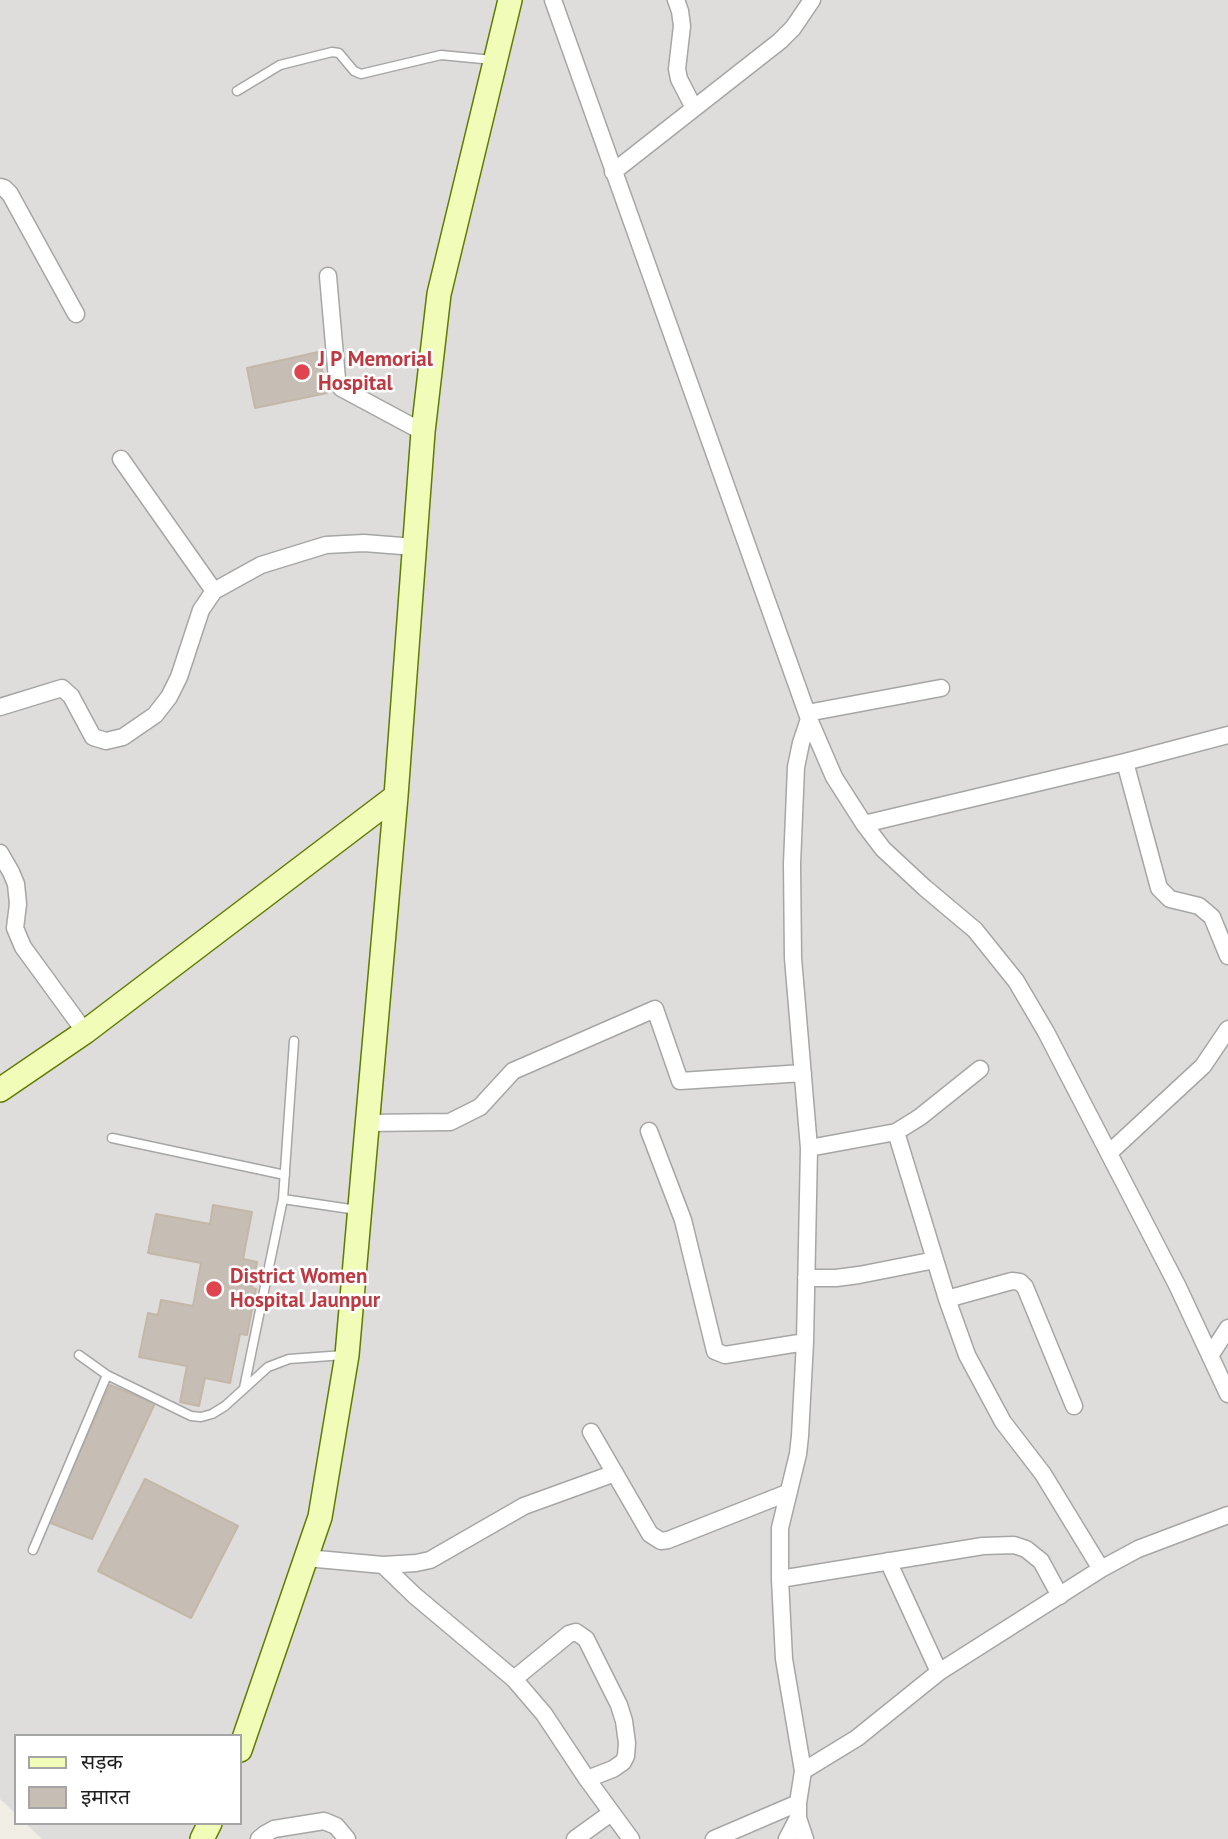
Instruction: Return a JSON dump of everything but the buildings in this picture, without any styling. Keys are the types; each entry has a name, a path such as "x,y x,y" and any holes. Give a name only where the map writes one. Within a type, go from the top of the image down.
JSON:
{"main road":[{"path":"242,1744 320,1517 347,1355 396,796 423,432 439,294 510,0"},
{"path":"0,1090 85,1032 396,796"}],"street":[{"path":"554,0 808,716 834,777 864,824 892,857 975,930 1016,981 1046,1032 1177,1285 1228,1394"},
{"path":"676,0 682,26 677,69 679,79 694,108"},
{"path":"613,172 780,41 793,28 812,0"},
{"path":"0,187 10,194 76,314"},
{"path":"328,276 337,379 341,388 423,432"},
{"path":"121,459 214,592"},
{"path":"0,707 62,688 71,696 93,737 106,741 123,737 155,715 169,697 201,610 214,592 261,565 326,545 364,543 415,547"},
{"path":"808,716 941,688"},
{"path":"787,1839 798,1811 803,1771 784,1658 780,1528 798,1454 805,1342 809,1148 793,958 792,864 796,767 808,716"},
{"path":"864,824 1228,735"},
{"path":"1125,762 1159,888 1170,899 1199,906 1212,917 1228,956"},
{"path":"0,852 16,884 18,905 15,928 23,947 85,1032"},
{"path":"367,1124 450,1122 480,1108 513,1071 654,1009 680,1081 803,1073"},
{"path":"1109,1153 1203,1066 1228,1029"},
{"path":"809,1148 896,1132 920,1117 980,1069"},
{"path":"649,1131 683,1220 715,1351 725,1355 805,1342"},
{"path":"896,1132 967,1355 1003,1422 1042,1474 1101,1569"},
{"path":"806,1278 859,1275 935,1260"},
{"path":"947,1299 1012,1280 1020,1282 1025,1287 1074,1406"},
{"path":"1210,1356 1228,1328"},
{"path":"591,1432 650,1534 661,1541 787,1493"},
{"path":"306,1558 383,1565 430,1560 524,1506 615,1473"},
{"path":"803,1771 857,1738 939,1672 1101,1569 1138,1549 1228,1515"},
{"path":"780,1579 983,1546 1014,1545 1026,1549 1041,1561 1060,1596"},
{"path":"888,1561 939,1672"},
{"path":"383,1565 424,1604 513,1679 544,1714 631,1839"},
{"path":"513,1679 569,1634 576,1632 586,1639 619,1705 627,1743 623,1762 587,1779"},
{"path":"714,1839 798,1811"},
{"path":"798,1811 805,1839"},
{"path":"575,1839 611,1813"},
{"path":"259,1839 274,1829 324,1821 335,1826 347,1839"}],"lane":[{"path":"237,91 280,65 332,52 339,53 354,71 360,74 441,55 496,60"},
{"path":"244,1388 283,1199 294,1041"},
{"path":"112,1139 285,1175"},
{"path":"283,1199 359,1210"},
{"path":"79,1355 107,1375 191,1416 201,1417 225,1406 268,1367 289,1359 347,1355"},
{"path":"33,1550 107,1375"}],"shaded area":[{"path":"0,0 1228,0 1228,1839 42,1839 27,1825 242,1825 242,1734 14,1734 14,1812 0,1799"}],"place":[{"name":"J P Memorial Hospital","path":"302,372"},
{"name":"District Women Hospital Jaunpur","path":"214,1289"}]}
